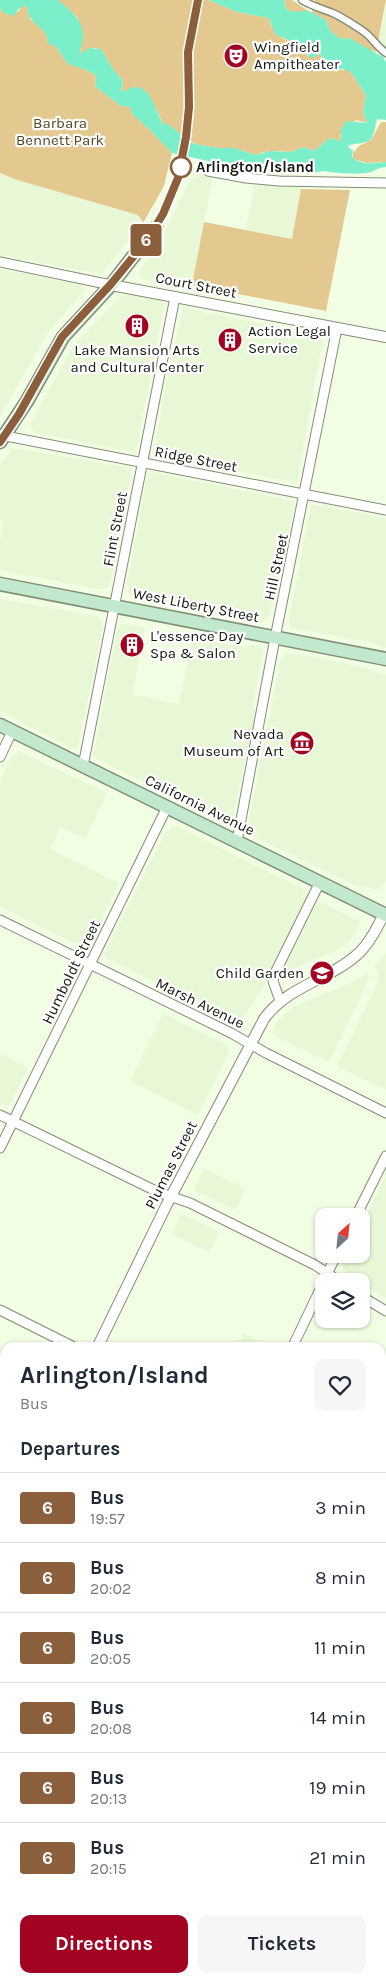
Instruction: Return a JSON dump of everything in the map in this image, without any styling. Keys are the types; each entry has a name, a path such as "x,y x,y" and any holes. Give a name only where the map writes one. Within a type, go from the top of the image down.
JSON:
{"main road":[{"path":"2,438 62,337 111,284 156,227"},
{"name":"West Liberty Street","path":"0,584 386,659"},
{"name":"California Avenue","path":"0,725 385,913"}],"street":[{"path":"302,0 317,9 334,14 358,28 367,34 377,47 386,53"},
{"path":"208,171 246,178 279,181 386,183"},
{"name":"Court Street","path":"0,262 386,337"},
{"name":"Flint Street","path":"83,766 175,297"},
{"name":"Hill Street","path":"237,841 275,638 337,328"},
{"name":"Ridge Street","path":"2,438 386,510"},
{"path":"0,757 12,731"},
{"name":"Humboldt Street","path":"0,1148 167,807"},
{"path":"280,1001 273,981 274,975 320,882"},
{"name":"Plumas Street","path":"100,1342 171,1196 249,1044 269,1011 280,1001 358,954 373,935 385,913"},
{"name":"Marsh Avenue","path":"0,920 386,1113"},
{"path":"0,1115 158,1192 190,1202 315,1265 321,1273"},
{"path":"360,1208 386,1156"},
{"path":"295,1342 315,1300"},
{"path":"370,1301 386,1311"},
{"path":"0,1310 64,1342"}],"shaded area":[{"path":"0,0 58,0 74,15 80,24 83,37 80,54 89,48 101,49 123,81 121,92 135,87 142,88 153,102 163,124 168,124 190,142 218,148 234,148 256,155 270,151 291,152 304,147 314,151 330,138 341,140 341,129 347,121 367,123 363,112 366,96 351,72 329,69 326,67 321,54 311,58 293,42 275,34 269,18 237,12 209,0 284,0 286,9 289,11 308,11 313,13 327,21 330,30 342,39 349,38 383,57 386,62 386,120 377,119 374,133 370,140 349,145 348,147 353,151 352,156 358,161 363,163 386,162 386,167 371,172 359,173 324,171 299,173 274,169 250,169 236,164 230,166 172,153 131,113 131,107 121,106 96,87 96,78 93,73 68,64 56,47 48,43 45,32 31,19 27,7 22,6 13,16 2,12"},
{"path":"386,6 386,59 376,52"},
{"path":"0,173 14,179 138,215 143,222 100,274 0,255"},
{"path":"201,175 213,176 191,290 141,279 139,273 166,230 189,182"},
{"path":"255,183 302,186 292,239 246,230"},
{"path":"0,269 78,284 84,288 84,291 49,330 0,417"},
{"path":"123,294 161,301 164,305 136,451 132,452 34,432 31,423 73,346"},
{"path":"183,308 319,335 323,338 297,483 161,457 155,454 167,379"},
{"path":"13,448 132,468 110,584 106,588 97,589 0,570 0,541 4,523 0,520 0,464"},
{"path":"152,471 293,501 294,507 282,572 277,577 268,619 261,623 251,619 133,596 128,593 127,584 147,475"},
{"path":"311,505 386,518 386,648 371,642 296,629 290,626 289,619"},
{"path":"0,599 96,616 102,620 103,624 79,743 76,748 71,748 0,711"},
{"path":"127,624 145,628 132,695 179,704 193,637 245,647 253,645 263,650 253,705 255,716 233,818 229,824 224,824 220,820 93,757 117,632 120,626"},
{"path":"286,654 363,667 386,675 386,881 378,890 355,885 248,834 247,829 280,662"},
{"path":"19,751 107,793 85,839 60,827 50,849 119,883 87,946 82,947 0,906 0,781 12,756"},
{"path":"177,826 300,887 307,896 264,988 239,1022 235,1022 110,960 104,955 165,833"},
{"path":"318,901 360,921 358,929 348,942 335,951 282,973"},
{"path":"386,953 386,1090 337,1066 379,980 379,974 375,966"},
{"path":"368,972 369,979 329,1062 275,1036 273,1033 277,1022 293,1007 351,983"},
{"path":"163,1014 227,1045 229,1048 229,1052 198,1115 130,1081"},
{"path":"0,1054 28,1068 12,1101 9,1105 5,1106 0,1104"},
{"path":"204,1169 246,1189 235,1210 194,1190"},
{"path":"386,1176 386,1299 370,1289 370,1273 346,1273 342,1265 343,1263 370,1263 370,1208"},
{"path":"182,1214 219,1232 209,1252 172,1234"},
{"path":"243,1333 261,1342 238,1342"}],"green space":[{"path":"58,0 209,0 237,12 269,18 271,25 282,38 293,42 308,56 321,53 322,63 336,70 349,70 351,72 366,96 363,112 367,123 356,120 340,135 341,140 330,138 314,151 304,147 291,152 264,152 256,155 234,148 218,148 196,144 169,125 163,124 156,108 135,87 121,92 123,81 113,70 100,49 92,48 80,55 82,31 77,17"},
{"path":"284,0 292,0 310,12 298,13 289,11 286,9"},
{"path":"315,0 386,0 376,52 349,38 342,39 334,34 328,27 327,21 312,13"},
{"name":"Barbara Bennett Park","path":"22,6 27,7 30,19 46,32 48,42 56,47 68,64 82,68 95,75 96,87 121,106 131,107 131,113 172,153 164,186 142,225 143,222 138,215 14,179 0,173 0,7 2,12 18,12"},
{"path":"381,122 386,122 386,162 367,163 353,159 353,153 359,146 371,140"},
{"path":"301,189 350,190 326,311 192,285 204,222 292,239"}],"bus line":[{"name":"6","path":"0,442 19,414 62,337 111,284 147,240 163,214 181,168 189,107 188,52 198,0"}],"place":[{"name":"Wingfield Ampitheater","path":"236,56"},
{"name":"Arlington/Island","path":"181,167"},
{"name":"Lake Mansion Arts and Cultural Center","path":"137,326"},
{"name":"Action Legal Service","path":"230,340"},
{"name":"L'essence Day Spa & Salon","path":"132,645"},
{"name":"Nevada Museum of Art","path":"302,743"},
{"name":"Child Garden","path":"322,973"}]}
